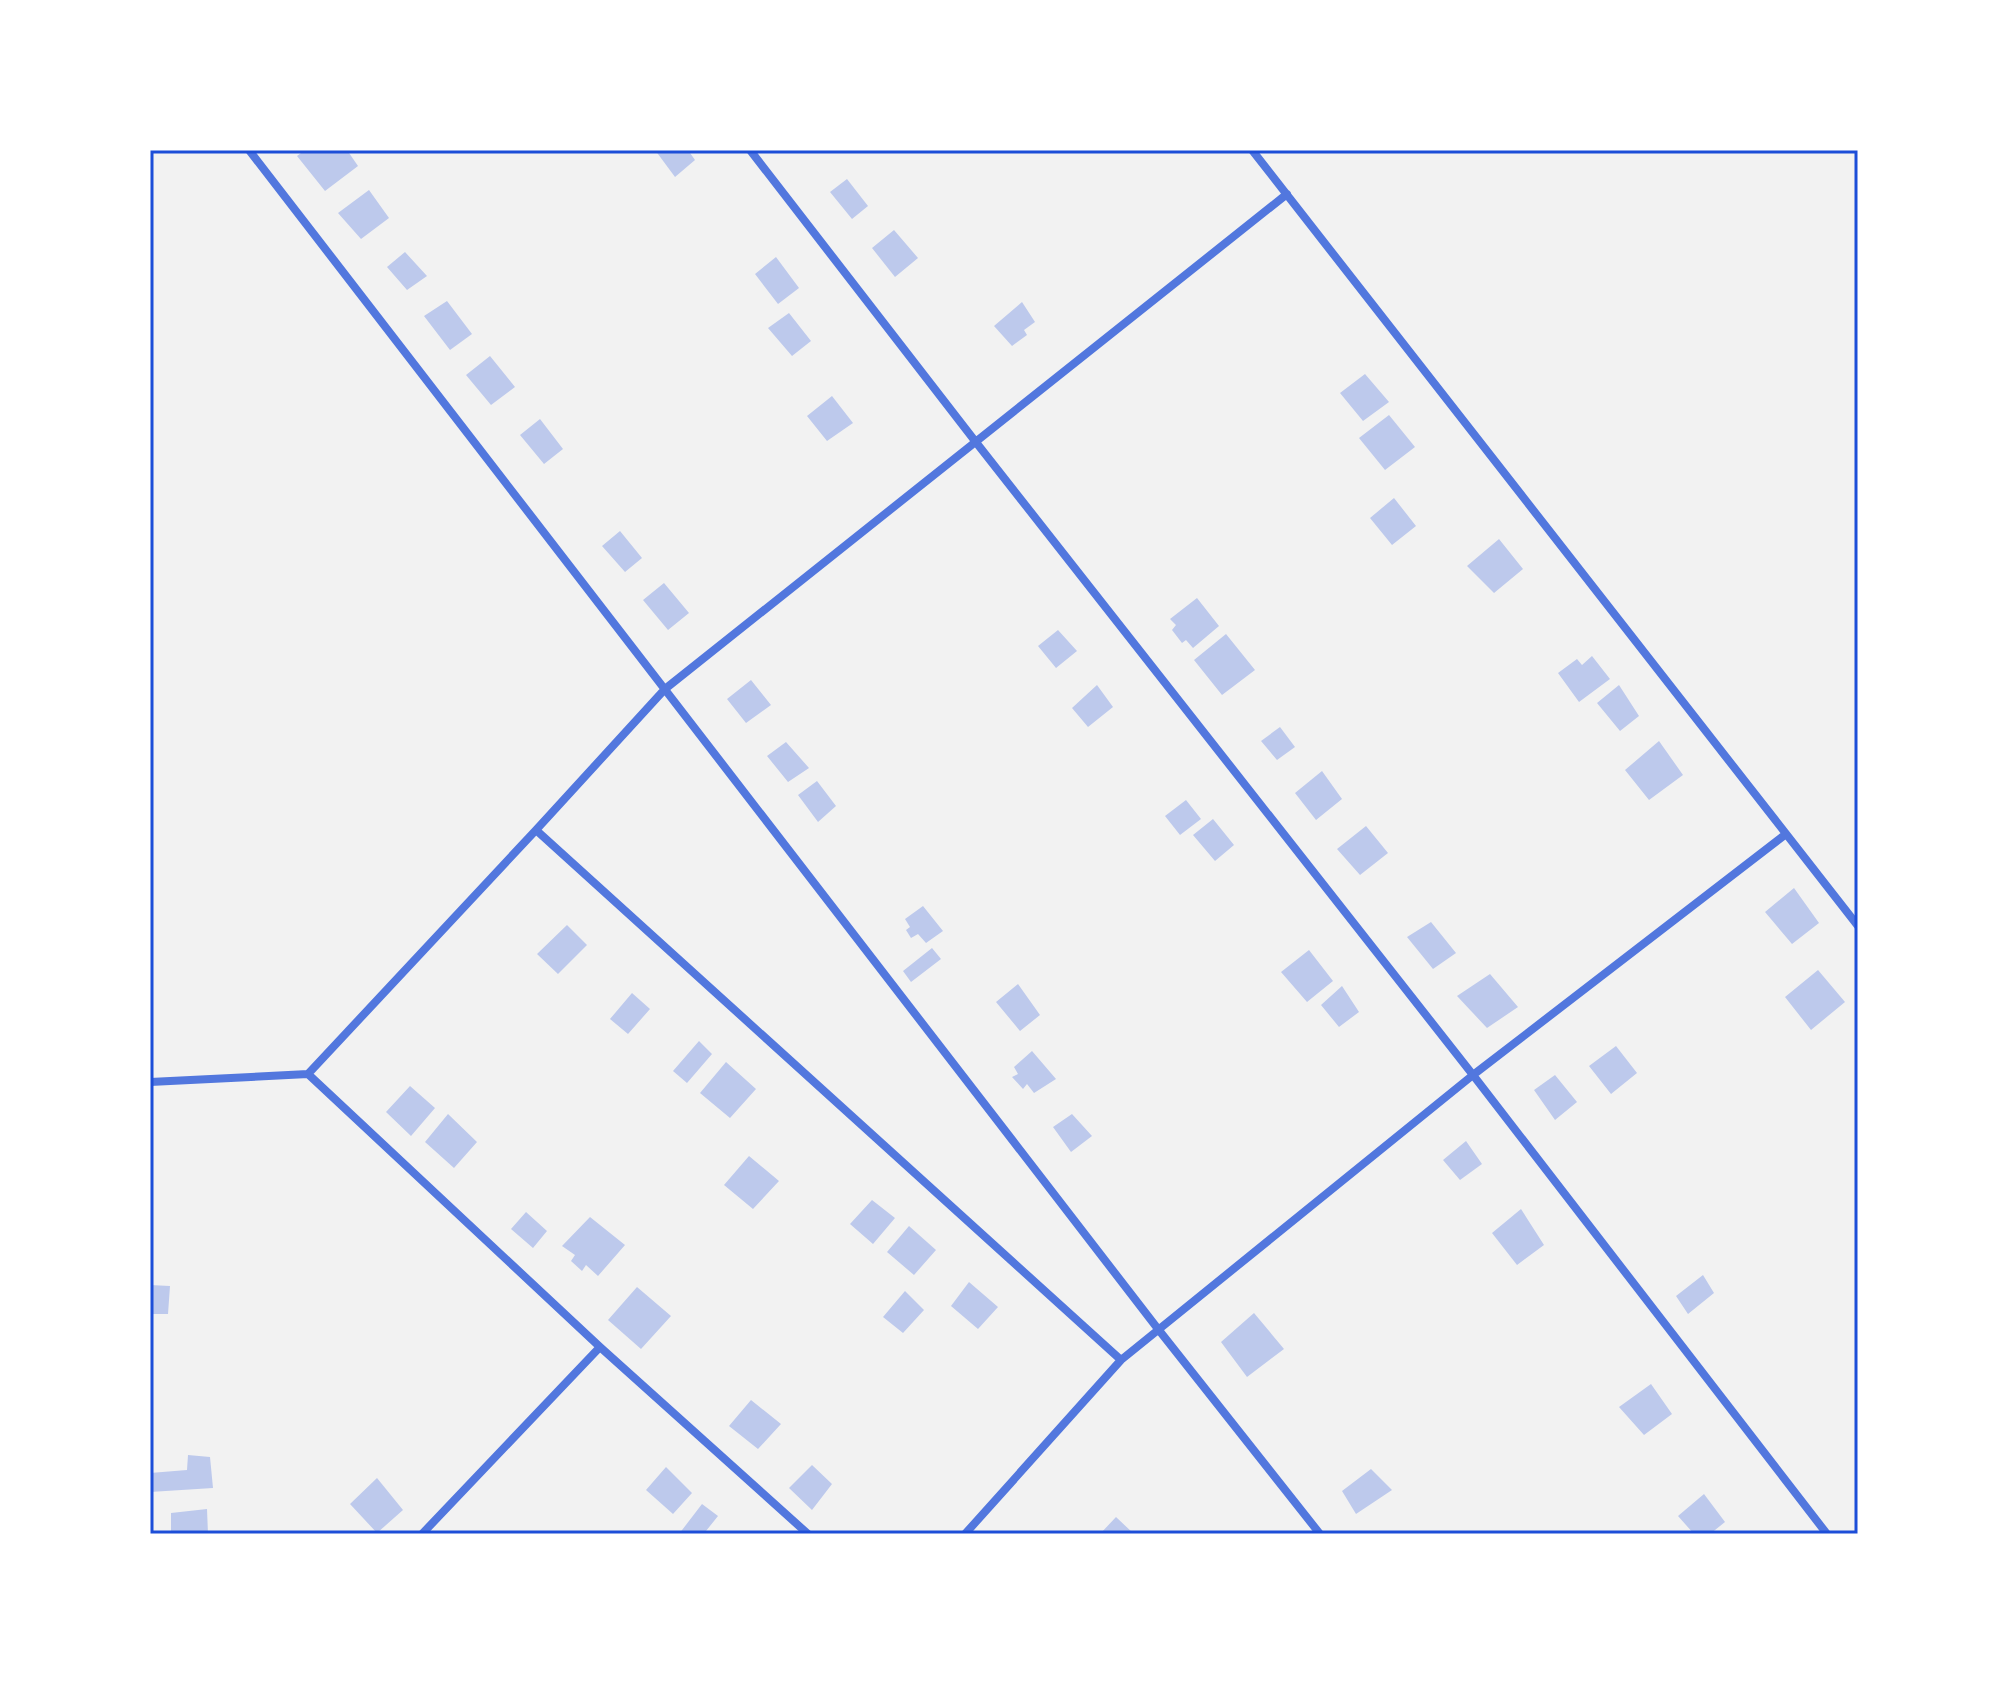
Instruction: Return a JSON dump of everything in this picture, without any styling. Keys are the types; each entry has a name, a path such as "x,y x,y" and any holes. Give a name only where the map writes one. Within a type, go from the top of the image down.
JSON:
{"street":[{"path":"249,150 1158,1329 1320,1534"},
{"path":"750,150 1473,1075 1827,1534"},
{"path":"1252,150 1858,926"},
{"path":"150,1082 308,1074 665,689 1287,194"},
{"path":"536,830 1121,1360"},
{"path":"965,1534 1121,1360 1473,1075 1786,834"},
{"path":"308,1074 600,1347 808,1534"},
{"path":"422,1534 600,1347"}],"building":[{"path":"305,150 347,150 358,166 325,191 297,156"},
{"path":"655,150 688,150 695,160 675,177"},
{"path":"847,179 868,206 852,219 830,192"},
{"path":"369,190 389,218 361,239 338,213"},
{"path":"894,230 918,258 895,277 872,248"},
{"path":"405,252 427,276 407,290 387,267"},
{"path":"776,257 799,288 778,304 755,274"},
{"path":"447,301 472,334 450,350 424,316"},
{"path":"1022,302 1035,322 1024,330 1027,335 1012,346 994,326"},
{"path":"789,313 811,341 792,356 768,328"},
{"path":"490,356 515,387 491,405 466,375"},
{"path":"1365,374 1389,402 1363,421 1340,393"},
{"path":"832,396 853,423 827,441 807,416"},
{"path":"1389,415 1415,447 1385,470 1359,438"},
{"path":"540,419 563,449 544,464 520,435"},
{"path":"1394,498 1416,526 1392,545 1370,518"},
{"path":"620,531 642,558 625,572 602,546"},
{"path":"1499,539 1523,569 1494,593 1467,566"},
{"path":"664,583 689,613 668,630 643,600"},
{"path":"1197,598 1219,626 1193,648 1186,640 1182,643 1172,630 1176,625 1170,619"},
{"path":"1058,630 1077,651 1056,668 1038,646"},
{"path":"1226,634 1255,670 1222,695 1194,660"},
{"path":"1592,656 1610,679 1579,702 1558,673 1577,659 1582,665"},
{"path":"751,680 771,705 746,723 727,699"},
{"path":"1097,685 1113,707 1088,727 1072,708"},
{"path":"1619,685 1639,716 1620,731 1597,703"},
{"path":"1280,727 1295,747 1277,760 1261,741"},
{"path":"1659,741 1683,775 1649,800 1625,770"},
{"path":"786,742 809,768 788,782 767,756"},
{"path":"1322,771 1342,799 1316,820 1295,793"},
{"path":"817,781 836,806 818,822 798,795"},
{"path":"1186,800 1201,819 1180,835 1165,816"},
{"path":"1213,819 1234,845 1215,861 1193,835"},
{"path":"1366,826 1388,853 1360,875 1337,849"},
{"path":"1794,888 1819,923 1792,944 1765,912"},
{"path":"923,906 943,931 926,943 918,934 911,938 905,919"},
{"path":"1431,922 1456,953 1433,969 1407,937"},
{"path":"567,925 587,945 558,974 537,954"},
{"path":"932,948 941,959 911,982 903,971"},
{"path":"1309,950 1333,981 1307,1002 1281,972"},
{"path":"1818,970 1845,1002 1811,1030 1785,997"},
{"path":"1490,974 1518,1007 1487,1028 1457,996"},
{"path":"1018,984 1040,1015 1020,1031 996,1002"},
{"path":"1342,986 1359,1012 1339,1027 1321,1005"},
{"path":"632,993 650,1009 628,1034 610,1019"},
{"path":"699,1041 712,1054 687,1083 673,1071"},
{"path":"1616,1046 1637,1073 1611,1094 1589,1066"},
{"path":"1032,1051 1056,1079 1034,1093 1027,1084 1023,1089 1012,1077 1018,1074 1014,1067"},
{"path":"726,1062 756,1089 730,1118 700,1093"},
{"path":"1555,1075 1577,1102 1555,1120 1534,1090"},
{"path":"410,1086 435,1108 411,1136 386,1112"},
{"path":"448,1114 477,1142 454,1168 425,1142"},
{"path":"1072,1114 1092,1136 1071,1152 1053,1127"},
{"path":"1466,1141 1482,1164 1460,1180 1443,1160"},
{"path":"749,1156 779,1181 753,1209 724,1185"},
{"path":"872,1200 895,1218 873,1244 850,1224"},
{"path":"1521,1209 1544,1245 1517,1265 1492,1233"},
{"path":"526,1212 547,1231 533,1248 511,1229"},
{"path":"590,1217 625,1245 598,1276 586,1265 582,1271 571,1261 575,1255 562,1246"},
{"path":"909,1226 936,1250 914,1275 887,1252"},
{"path":"1703,1275 1714,1293 1688,1314 1676,1296"},
{"path":"969,1282 998,1307 978,1329 951,1306"},
{"path":"150,1285 170,1286 168,1314 150,1314"},
{"path":"637,1287 671,1316 641,1349 608,1320"},
{"path":"905,1291 924,1310 903,1333 883,1317"},
{"path":"1254,1313 1284,1349 1247,1377 1221,1342"},
{"path":"1651,1384 1672,1414 1644,1435 1619,1407"},
{"path":"751,1400 781,1424 758,1449 729,1426"},
{"path":"188,1455 210,1457 213,1488 150,1492 150,1473 187,1470"},
{"path":"812,1465 832,1484 812,1510 789,1488"},
{"path":"666,1467 692,1493 673,1514 646,1490"},
{"path":"1371,1469 1392,1490 1356,1514 1342,1491"},
{"path":"377,1478 403,1510 377,1533 350,1504"},
{"path":"1704,1494 1725,1522 1710,1534 1694,1534 1678,1516"},
{"path":"702,1504 718,1516 706,1531 710,1534 679,1534"},
{"path":"207,1509 208,1534 171,1534 171,1513"},
{"path":"1116,1517 1134,1534 1100,1534"}]}
